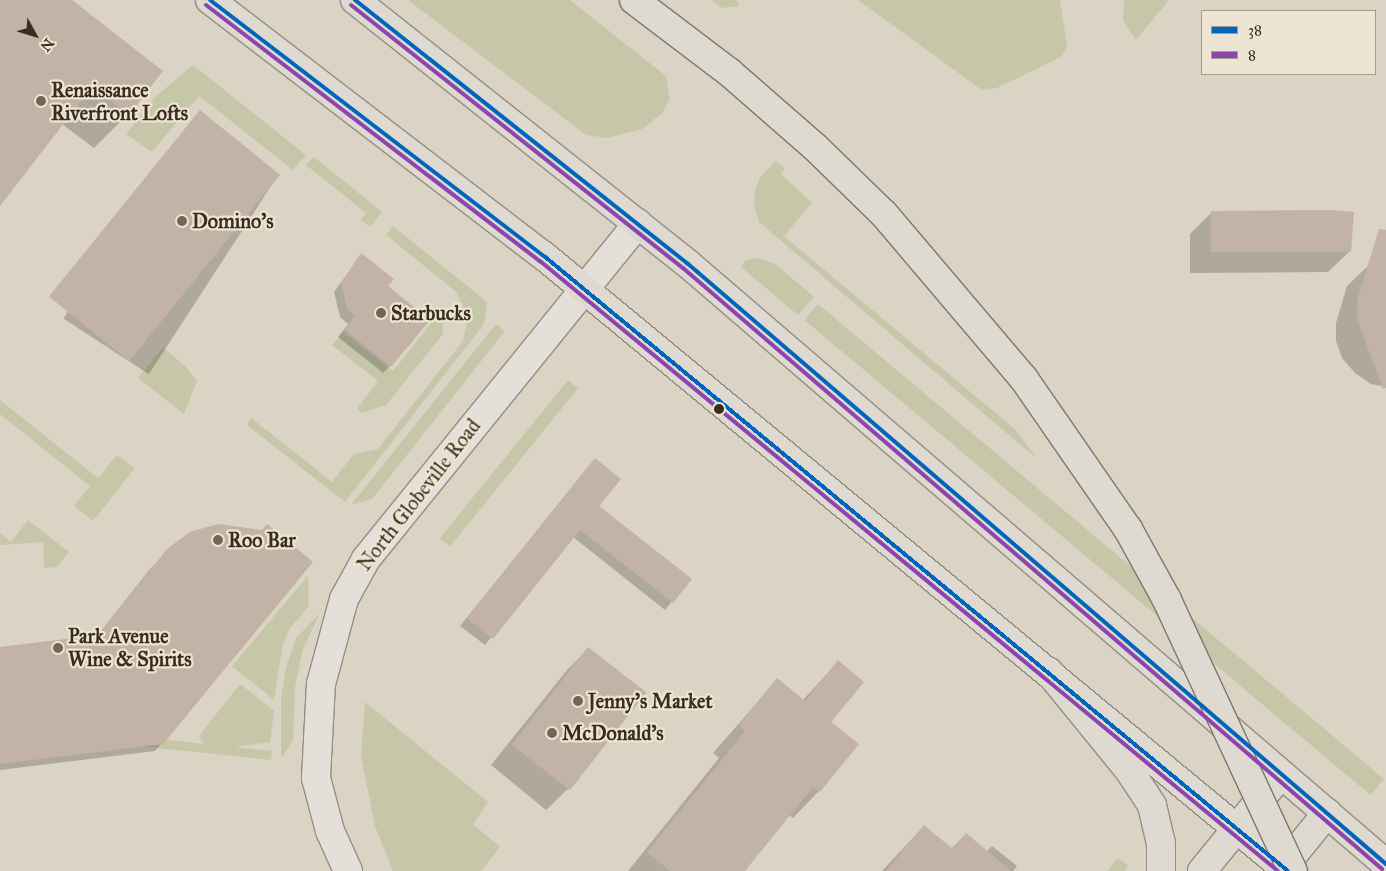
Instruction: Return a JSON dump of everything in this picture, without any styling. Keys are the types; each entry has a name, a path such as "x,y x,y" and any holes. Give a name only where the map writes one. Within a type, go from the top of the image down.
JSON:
{"main road":[{"path":"210,0 584,289 1238,828 1286,870"},
{"path":"355,0 638,223 1386,864"},
{"path":"634,0 729,72 877,208 955,294 1024,379 1128,529 1167,600 1286,870"},
{"path":"1049,672 1129,770 1152,805 1161,843 1160,871"},
{"path":"1202,871 1281,774"},
{"path":"1286,870 1327,813"}],"street":[{"name":"North Globeville Road","path":"348,871 330,831 316,778 321,684 344,599 366,559 638,223"}],"green space":[{"path":"408,0 570,0 666,76 670,99 662,113 642,129 607,138 586,135"},
{"path":"711,0 737,0 739,6 722,8"},
{"path":"858,0 1060,0 1067,46 1062,56 997,88 982,90"},
{"path":"1124,0 1169,0 1136,40 1123,20"},
{"path":"193,65 306,155 293,170 199,96 152,152 126,134 154,98"},
{"path":"314,157 382,212 370,227 361,220 366,213 306,165"},
{"path":"775,161 785,168 781,174 812,203 784,236 1017,431 1036,458 759,222 754,206 755,192 759,179"},
{"path":"393,226 487,302 484,324 345,502 247,425 251,418 332,482 354,454 378,449 463,341 467,321 462,302 455,291 386,235"},
{"path":"758,258 775,264 814,297 798,315 741,267 746,260"},
{"path":"818,304 1384,779 1371,795 805,320"},
{"path":"437,316 443,322 443,334 386,405 362,413 357,409 378,381 332,345 343,332 393,371"},
{"path":"496,324 505,331 372,499 351,505"},
{"path":"163,347 186,367 197,381 184,414 138,378"},
{"path":"568,380 578,388 450,547 440,539"},
{"path":"0,400 98,478 117,455 135,468 93,521 74,506 90,486 0,414"},
{"path":"28,520 69,552 57,567 44,568 43,542 0,545 0,533 11,542"},
{"path":"308,576 309,606 290,628 283,643 274,700 232,666"},
{"path":"320,613 303,649 295,687 293,741 281,758 281,698 286,668 296,638"},
{"path":"240,684 274,711 270,742 207,751 199,736"},
{"path":"365,702 488,802 473,824 500,847 481,871 393,871 375,826 361,756"},
{"path":"50,728 272,751 271,760 49,737"},
{"path":"1118,858 1128,866 1125,871 1107,871"}],"building":[{"name":"Renaissance Riverfront Lofts","path":"0,0 72,0 163,71 129,115 92,87 0,206"},
{"path":"200,110 280,175 129,361 49,297"},
{"path":"1330,210 1354,212 1351,252 1211,252 1211,211"},
{"path":"1379,229 1386,230 1386,388 1383,389 1357,319 1357,301"},
{"path":"361,253 394,279 388,286 430,320 391,367 344,329 355,316 347,309 341,283"},
{"path":"595,458 621,479 599,506 692,579 673,603 580,530 493,639 467,618"},
{"path":"218,524 262,530 267,524 313,562 163,744 0,764 0,647 98,635 167,549 190,532"},
{"path":"588,647 646,693 570,790 512,745"},
{"path":"838,660 864,682 831,722 859,744 820,792 813,787 745,871 670,871 647,852 745,731 739,725 777,678 805,701"},
{"path":"924,825 953,849 966,833 1011,871 886,871"}],"transit line":[{"name":"38","path":"210,0 544,256 1288,871"},
{"name":"38","path":"355,0 687,263 1386,864"},
{"name":"8","path":"206,5 540,261 1278,871"},
{"name":"8","path":"351,5 683,268 1382,869"}],"place":[{"name":"Renaissance Riverfront Lofts","path":"41,101"},
{"name":"Domino's","path":"182,221"},
{"name":"Starbucks","path":"381,313"},
{"name":"Roo Bar","path":"218,540"},
{"name":"Park Avenue Wine & Spirits","path":"58,648"},
{"name":"Jenny's Market","path":"578,701"},
{"name":"McDonald's","path":"552,733"}]}
